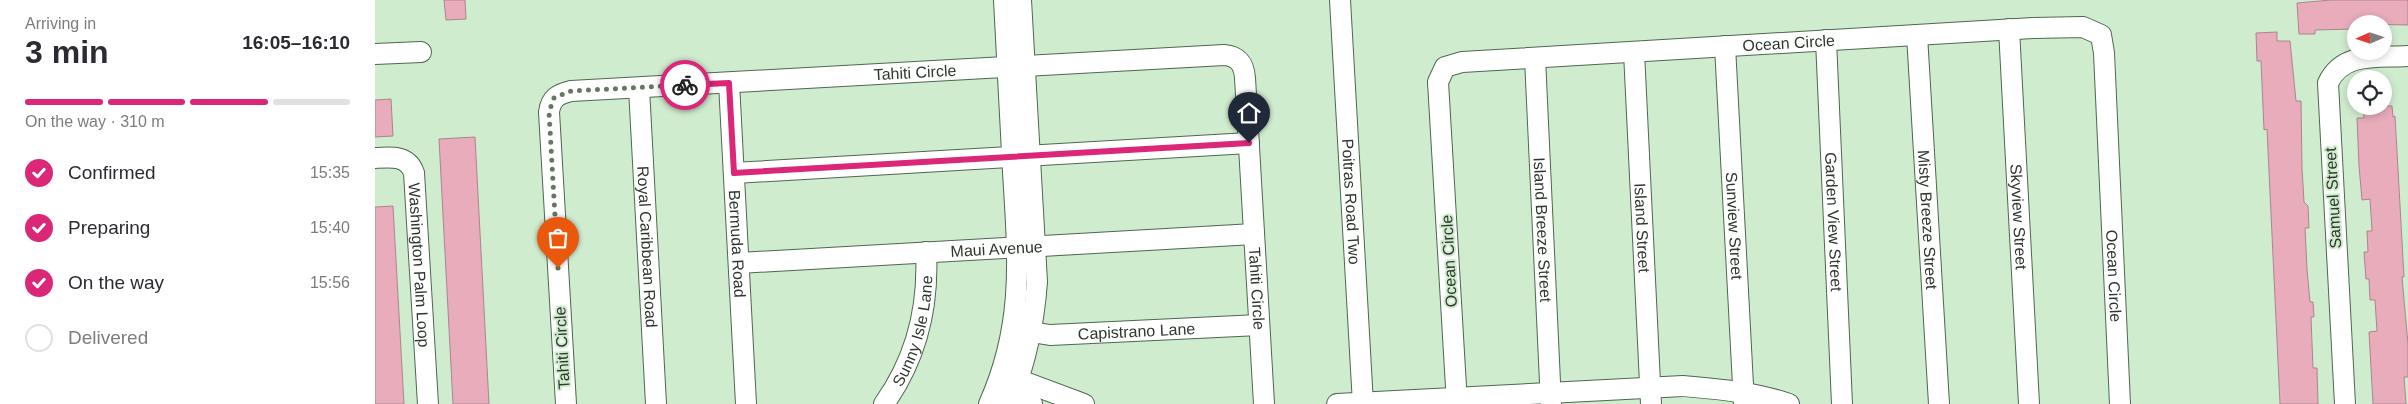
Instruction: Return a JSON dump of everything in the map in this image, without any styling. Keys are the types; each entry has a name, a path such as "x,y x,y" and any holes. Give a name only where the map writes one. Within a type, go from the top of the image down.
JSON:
{"street":[{"path":"1004,0 1016,67 1026,247 1036,291 1004,391"},
{"path":"1016,67 1021,0"},
{"name":"Poitras Road Two","path":"1340,0 1363,403"},
{"name":"Ocean Circle","path":"1457,400 1439,82 1445,67 1462,62 2009,29 2083,27 2101,35 2104,53 2120,404"},
{"name":"Skyview Street","path":"2009,29 2029,404"},
{"name":"Misty Breeze Street","path":"1917,35 1939,404"},
{"name":"Garden View Street","path":"1826,40 1842,404"},
{"name":"Sunview Street","path":"1725,46 1744,398"},
{"path":"375,54 421,52"},
{"name":"Island Street","path":"1634,52 1651,396"},
{"name":"Tahiti Circle","path":"566,404 550,107 554,98 571,91 1224,55 1235,57 1245,72 1264,404"},
{"name":"Samuel Street","path":"2345,404 2328,83 2334,71 2343,63 2354,60 2408,56"},
{"name":"Island Breeze Street","path":"1535,58 1550,398"},
{"name":"Bermuda Road","path":"729,83 747,404"},
{"name":"Royal Caribbean Road","path":"639,88 656,404"},
{"path":"734,173 1249,143"},
{"name":"Washington Palm Loop","path":"375,158 405,160 411,165 415,173 428,404"},
{"name":"Maui Avenue","path":"739,263 1254,234"},
{"name":"Sunny Isle Lane","path":"884,404 901,376 916,343 926,297 926,252"},
{"name":"Capistrano Lane","path":"1022,331 1050,335 1259,325"},
{"path":"1337,404 1651,396 1683,386 1744,398 1772,398 1789,404"},
{"path":"1004,391 1032,404"},
{"path":"1004,391 1084,404"}],"building":[{"path":"444,0 465,0 466,19 446,20"},
{"path":"2331,0 2408,0 2408,25 2393,25 2393,15 2347,15 2347,29 2315,30 2315,34 2299,34 2297,3"},
{"path":"2277,32 2277,41 2290,41 2296,101 2301,101 2304,202 2308,206 2309,228 2305,228 2307,269 2310,302 2313,302 2314,317 2311,317 2313,368 2317,368 2318,404 2280,404 2267,129 2264,130 2261,61 2257,61 2256,33"},
{"path":"391,99 393,136 375,137 375,100"},
{"path":"2392,106 2393,117 2395,116 2404,277 2402,277 2408,344 2408,377 2404,377 2406,404 2373,404 2369,332 2377,331 2375,300 2370,300 2369,279 2366,279 2364,252 2368,252 2367,231 2372,231 2370,199 2362,200 2357,118 2364,118 2364,115 2392,115"},
{"path":"475,137 489,404 453,404 439,139"},
{"path":"393,206 404,404 375,404 375,207"}],"way so far":[{"path":"558,268 549,112 551,102 559,94 571,91 685,85"}],"route":[{"path":"685,85 729,83 734,173 1249,143"}]}
